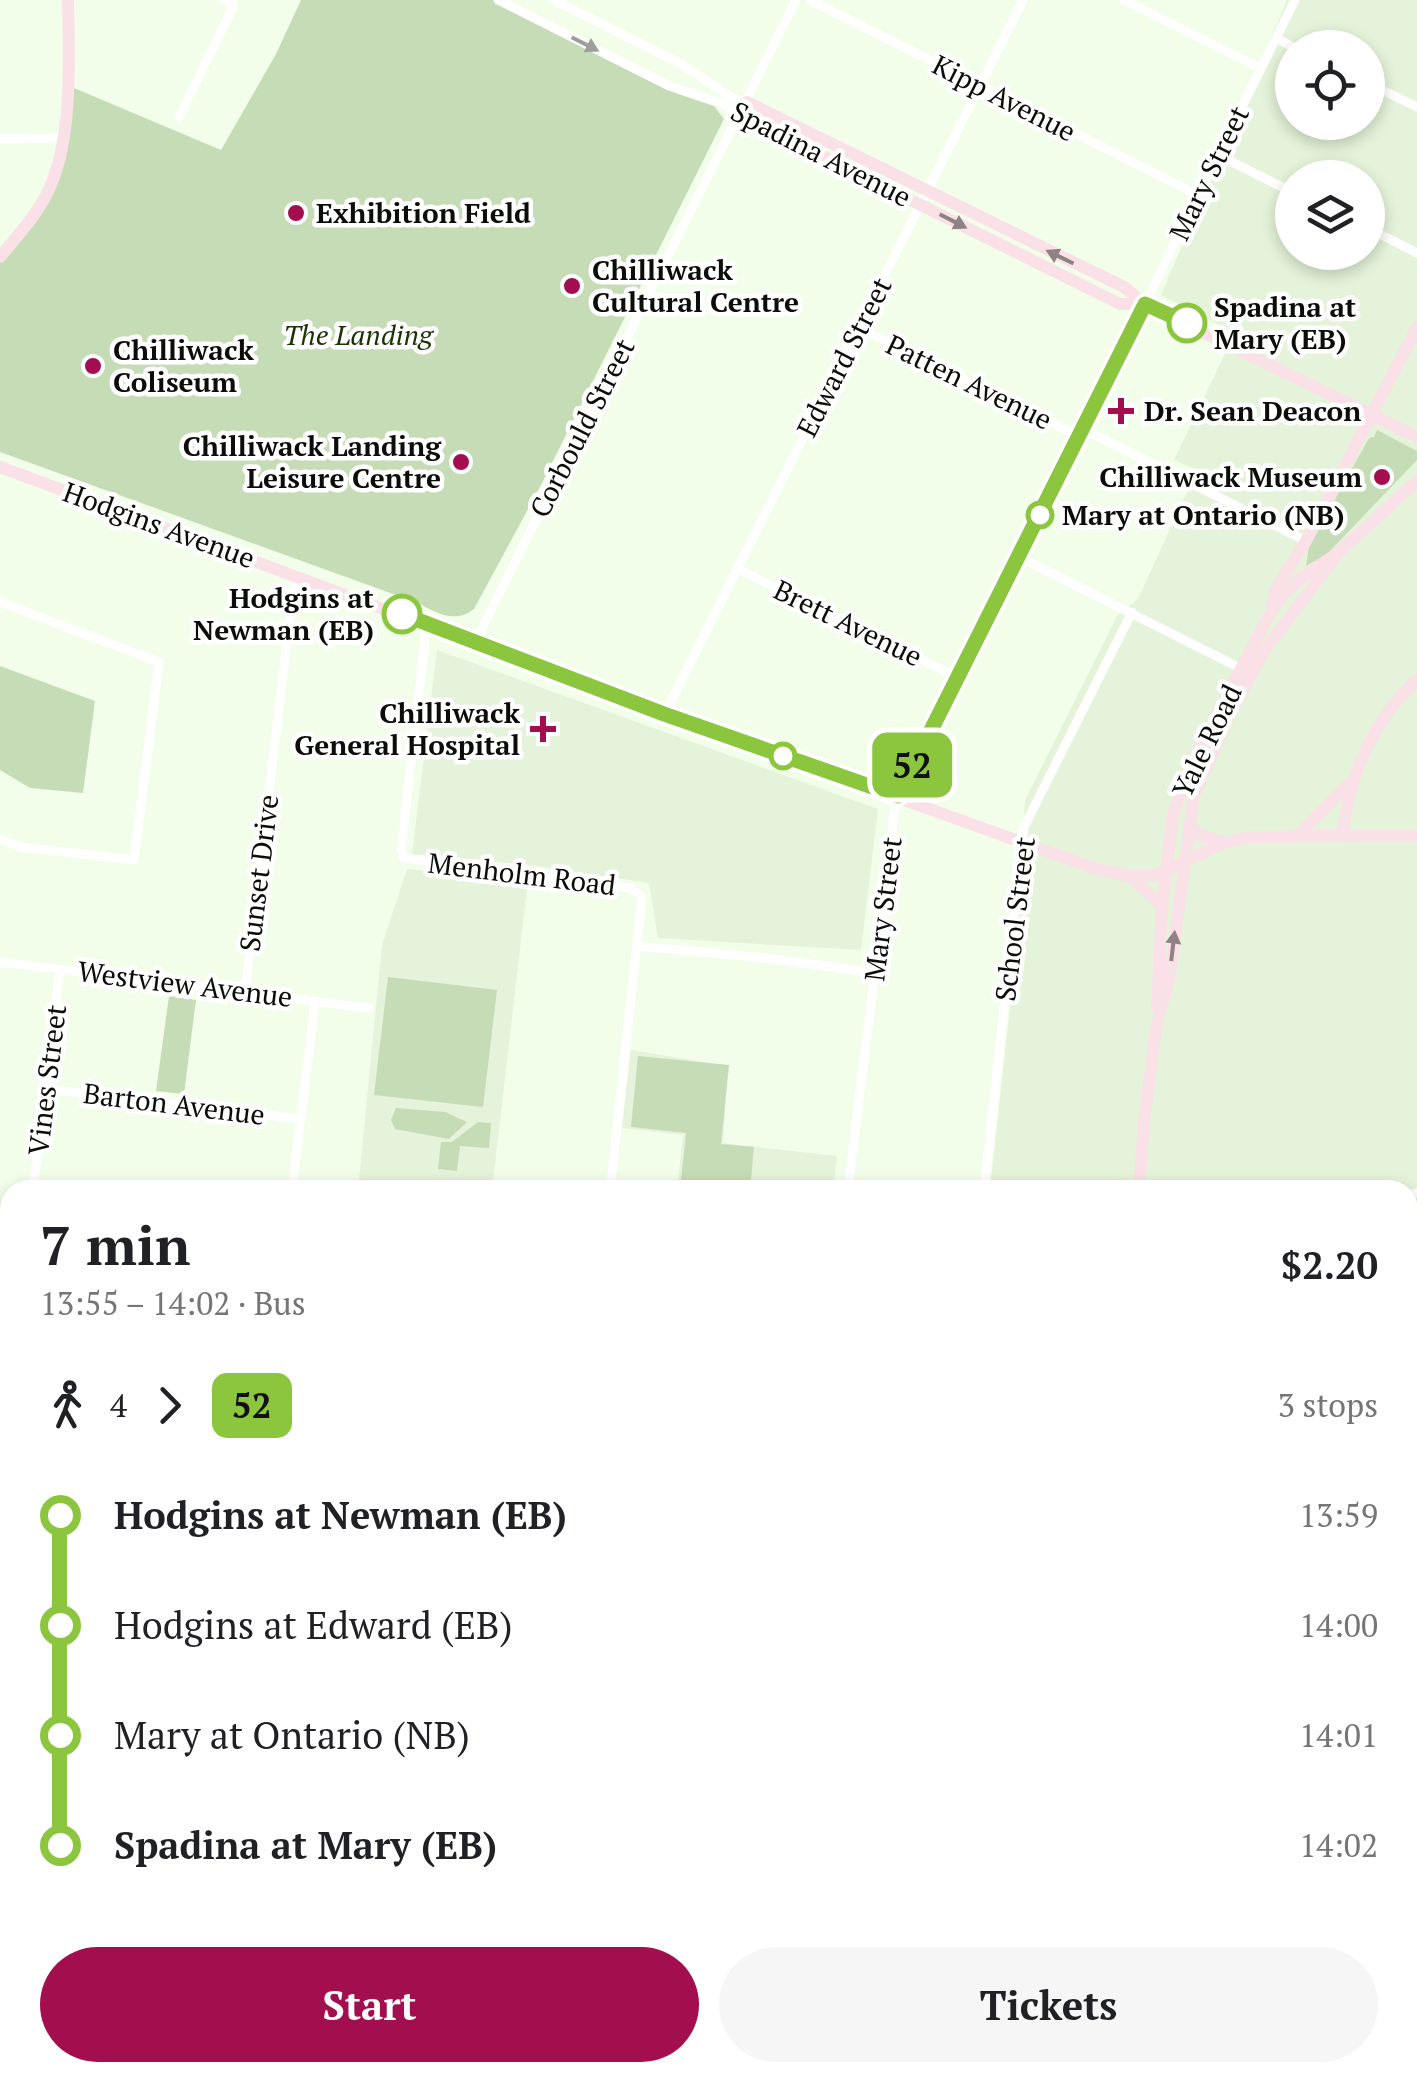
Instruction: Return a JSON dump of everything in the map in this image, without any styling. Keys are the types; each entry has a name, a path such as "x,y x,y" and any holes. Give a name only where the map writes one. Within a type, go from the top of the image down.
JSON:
{"street":[{"path":"0,257 46,197 55,174 69,84 68,0"},
{"path":"179,117 234,5 224,0"},
{"name":"Spadina Avenue","path":"498,0 669,86 744,109 924,198 1120,304 1145,304 1417,437"},
{"name":"Spadina Avenue","path":"554,0 683,64 744,109"},
{"name":"Corbould Street","path":"475,642 796,0"},
{"name":"Kipp Avenue","path":"810,0 1198,195"},
{"name":"Edward Street","path":"664,714 1024,0"},
{"path":"1124,0 1260,68"},
{"name":"Mary Street","path":"1280,30 1295,0"},
{"name":"Mary Street","path":"849,1180 898,796 903,782 959,678 1275,40"},
{"path":"1385,92 1417,108"},
{"path":"0,139 61,138"},
{"path":"1218,155 1275,184"},
{"path":"1385,236 1417,252"},
{"name":"Patten Avenue","path":"859,328 1306,541"},
{"path":"1267,619 1277,587 1306,541 1417,328"},
{"name":"Hodgins Avenue","path":"0,467 428,623 664,714 1088,866 1130,876 1166,873"},
{"name":"Yale Road","path":"1140,1180 1156,1029 1162,906 1179,790 1247,671 1340,552 1417,480"},
{"path":"1264,651 1305,559 1306,541"},
{"name":"Yale Road","path":"1156,1029 1170,974 1194,795 1203,771 1267,619 1296,581 1340,552"},
{"path":"1018,557 1247,671"},
{"name":"Brett Avenue","path":"738,568 959,678"},
{"name":"Sunset Drive","path":"244,992 295,574"},
{"path":"0,602 159,662 134,860 20,848 0,838"},
{"name":"School Street","path":"985,1180 1024,827 1132,612"},
{"name":"Menholm Road","path":"428,623 401,850 404,858 595,882 640,892 637,946"},
{"path":"1296,836 1351,782 1392,706 1417,680"},
{"path":"1343,836 1351,782"},
{"path":"1189,825 1199,835 1226,842"},
{"path":"1166,873 1226,842 1248,837 1417,835"},
{"path":"1130,876 1162,906"},
{"path":"611,1180 637,946 875,973"},
{"name":"Westview Avenue","path":"0,962 369,1008"},
{"name":"Vines Street","path":"34,1180 60,969"},
{"path":"293,1180 315,1000"},
{"name":"Barton Avenue","path":"46,1089 301,1118"}],"shaded area":[{"path":"1287,0 1417,0 1417,1180 991,1180 1017,943 1025,800 1117,616 1138,599 1197,470 1174,460 1235,333 1161,295"},
{"name":"Chilliwack General Hospital","path":"437,650 878,809 861,950 658,938 649,883 529,865 412,854"},
{"path":"407,869 528,880 493,1180 359,1180 382,945"},
{"path":"631,1050 728,1066 723,1143 837,1156 834,1180 678,1180 683,1135 622,1128"}],"green space":[{"name":"The Landing","path":"301,0 495,0 678,94 714,106 724,119 540,487 474,609 460,616 439,613 0,452 0,260 38,213 74,88 221,150 276,54"},
{"path":"1377,430 1417,451 1417,460 1327,554 1306,566 1309,546"},
{"path":"0,666 95,701 83,793 30,788 0,770"},
{"path":"388,977 497,990 483,1107 374,1095"},
{"path":"169,996 196,1000 184,1094 156,1091"},
{"path":"638,1056 729,1065 721,1144 754,1147 751,1180 681,1180 686,1133 631,1127"},
{"path":"396,1108 445,1112 467,1122 449,1139 395,1129 391,1120"},
{"path":"478,1122 491,1123 489,1148 460,1146 457,1171 438,1169 441,1142 452,1142"}],"bus line":[{"name":"52","path":"402,614 664,714 898,796 1145,304 1187,323"}],"place":[{"name":"Exhibition Field","path":"296,213"},
{"name":"Chilliwack Cultural Centre","path":"572,286"},
{"name":"Spadina at Mary (EB)","path":"1187,323"},
{"name":"Chilliwack Coliseum","path":"93,366"},
{"name":"Dr. Sean Deacon","path":"1121,411"},
{"name":"Chilliwack Landing Leisure Centre","path":"461,462"},
{"name":"Chilliwack Museum","path":"1382,477"},
{"name":"Mary at Ontario (NB)","path":"1040,515"},
{"name":"Hodgins at Newman (EB)","path":"402,614"},
{"name":"Chilliwack General Hospital","path":"543,729"}]}
